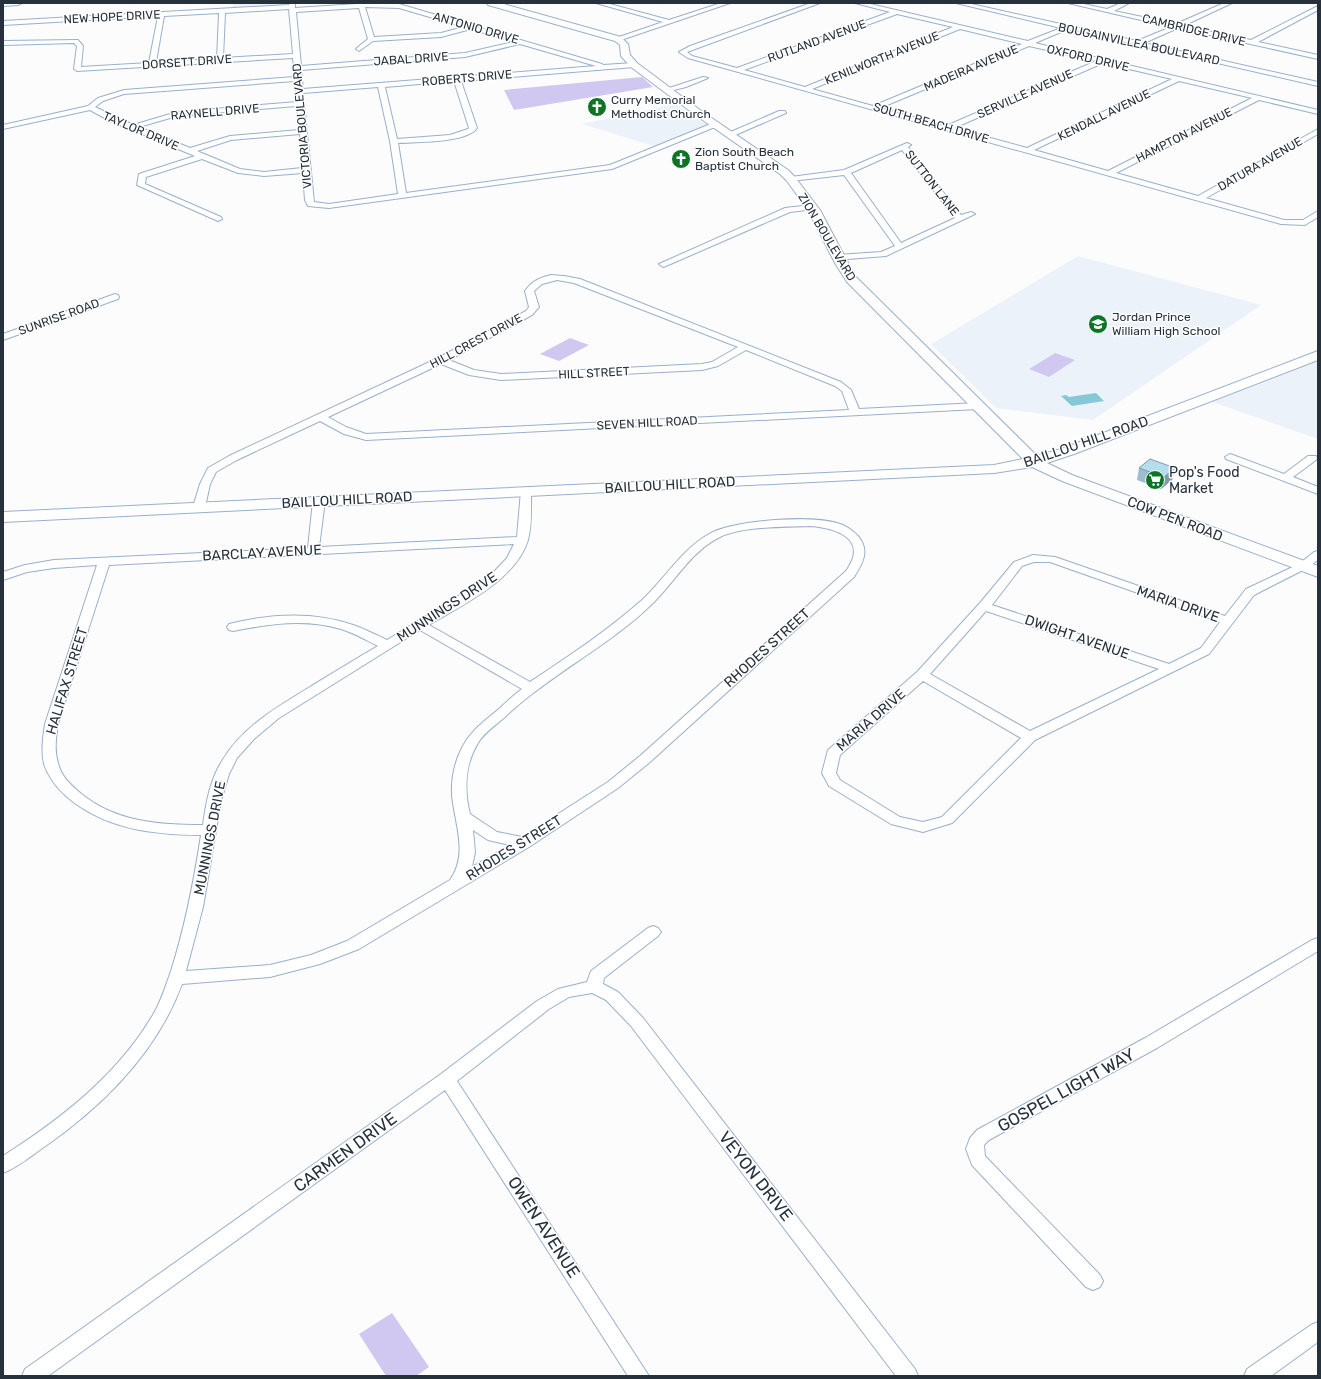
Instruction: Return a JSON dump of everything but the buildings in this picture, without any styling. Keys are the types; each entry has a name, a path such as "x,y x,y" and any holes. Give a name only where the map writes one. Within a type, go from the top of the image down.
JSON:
{"main road":[{"path":"3,4 18,3"},
{"path":"491,3 618,38"},
{"name":"ZION BOULEVARD","path":"618,38 624,44 626,56 634,65 666,90 784,172 793,181 822,225 837,256 850,277 862,291 1034,462"},
{"name":"BAILLOU HILL ROAD","path":"3,517 973,471 1004,468 1034,462 1069,451 1318,355"},
{"name":"COW PEN ROAD","path":"1034,462 1067,478 1318,572"}],"street":[{"path":"599,3 669,22"},
{"path":"701,3 715,7"},
{"path":"618,38 727,3"},
{"name":"SOUTH BEACH DRIVE","path":"817,3 692,46 682,52 690,57 1201,197 1284,222 1305,223 1318,213"},
{"name":"OXFORD DRIVE","path":"858,3 1318,112"},
{"name":"BOUGAINVILLEA BOULEVARD","path":"959,3 1318,84"},
{"name":"CAMBRIDGE DRIVE","path":"1071,3 1318,57"},
{"path":"1108,11 1126,3"},
{"path":"1139,43 1178,27 1229,3"},
{"path":"362,6 371,39"},
{"name":"ANTONIO DRIVE","path":"292,7 399,6 608,67"},
{"name":"NEW HOPE DRIVE","path":"3,23 292,7"},
{"name":"VICTORIA BOULEVARD","path":"292,7 296,56 299,68 308,200 311,204 329,206 402,195"},
{"path":"1251,43 1318,8"},
{"path":"220,60 222,11"},
{"name":"RUTLAND AVENUE","path":"737,70 897,12"},
{"path":"152,64 161,14"},
{"path":"360,49 371,39 441,35 472,27"},
{"name":"KENILWORTH AVENUE","path":"806,89 960,27"},
{"name":"MADEIRA AVENUE","path":"876,107 1066,28"},
{"name":"DORSETT DRIVE","path":"3,43 76,41 80,46 78,69 296,56"},
{"name":"JABAL DRIVE","path":"299,68 465,55 522,41"},
{"name":"SERVILLE AVENUE","path":"948,128 1102,61"},
{"name":"ROBERTS DRIVE","path":"300,91 634,65"},
{"path":"666,90 684,86 705,78"},
{"name":"TAYLOR DRIVE","path":"299,79 130,92 104,98 92,105 91,108 96,112 189,151 246,172 264,174 306,170"},
{"path":"394,141 451,137 471,131 473,128 457,79"},
{"name":"KENDALL AVENUE","path":"1029,150 1178,79"},
{"path":"381,85 394,141 402,195 612,166 716,125"},
{"name":"HAMPTON AVENUE","path":"1110,173 1258,98"},
{"name":"RAYNELL DRIVE","path":"132,127 177,114 301,104"},
{"path":"3,127 91,108"},
{"path":"730,134 782,113"},
{"name":"DATURA AVENUE","path":"1201,197 1318,131"},
{"path":"189,151 230,138 303,132"},
{"name":"SUTTON LANE","path":"846,172 905,146 960,219"},
{"path":"202,156 148,173 142,176 141,185 218,219"},
{"path":"793,181 819,180 834,174 846,172 897,248"},
{"path":"663,264 788,210 811,207"},
{"name":"SUTTON LANE","path":"837,256 876,256 971,214"},
{"name":"HILL CREST DRIVE","path":"199,507 205,484 212,470 233,458 441,360 529,313 534,307 529,291 537,282 551,278 566,277 838,384 846,390 855,413"},
{"name":"SUNRISE ROAD","path":"3,337 115,297"},
{"name":"HILL STREET","path":"441,360 472,373 485,376 509,377 702,367 715,364 745,347"},
{"name":"SEVEN HILL ROAD","path":"321,417 355,435 366,437 978,406"},
{"path":"1230,457 1318,491"},
{"path":"1285,478 1312,458"},
{"name":"MUNNINGS DRIVE","path":"3,1166 74,1114 122,1069 144,1042 162,1014 177,978 192,924 209,830 222,776 228,762 248,737 261,725 287,706 493,580 515,556 522,540 526,491"},
{"path":"313,550 319,502"},
{"name":"RHODES STREET","path":"177,978 270,971 314,960 353,945 524,843 612,785 662,743 850,574 859,560 860,554 857,542 835,526 817,523 751,527 734,529 717,534 703,543 648,601 605,636 530,688 484,727 470,744 459,782 467,860 462,876 455,884"},
{"name":"BARCLAY AVENUE","path":"3,576 45,565 522,540"},
{"name":"MARIA DRIVE","path":"1228,621 1051,559 1033,558 1018,564 984,606 922,675 833,753 829,773 834,783 896,820 923,826 947,820 1030,737 1205,651 1228,621 1250,592 1303,566 1318,554"},
{"name":"HALIFAX STREET","path":"104,561 53,719 49,747 50,759 54,772 61,783 75,798 85,806 109,818 129,824 174,830 209,830"},
{"name":"DWIGHT AVENUE","path":"984,606 1169,668"},
{"path":"233,627 273,619 308,618 346,626 387,646"},
{"path":"420,625 530,688"},
{"path":"922,675 1030,737"},
{"path":"463,816 493,836 524,843"},
{"path":"594,987 597,975 653,932"},
{"name":"GOSPEL LIGHT WAY","path":"1092,1282 978,1160 974,1150 977,1141 983,1135 1151,1043 1318,944"},
{"name":"CARMEN DRIVE","path":"32,1376 447,1079 543,1005 564,993 594,987"},
{"name":"VEYON DRIVE","path":"594,987 612,996 637,1022 908,1376"},
{"name":"OWEN AVENUE","path":"447,1079 639,1376"},
{"path":"1254,1376 1318,1331"}],"shaded area":[{"path":"233,3 281,3 282,7 232,10"},
{"path":"642,77 653,87 514,110 504,90"},
{"path":"675,104 707,125 654,146 582,124"},
{"name":"Jordan Prince William High School","path":"1078,256 1261,305 1093,420 996,408 931,344"},
{"path":"570,338 589,345 559,361 540,354"},
{"path":"1055,353 1075,360 1049,377 1029,369"},
{"path":"1318,358 1318,439 1207,400"},
{"path":"392,1313 429,1367 416,1376 386,1376 359,1334"}],"water":[{"path":"1096,393 1104,401 1072,406 1061,396 1066,395 1069,397"}],"place":[{"name":"Curry Memorial Methodist Church","path":"597,107"},
{"name":"Zion South Beach Baptist Church","path":"681,159"},
{"name":"Jordan Prince William High School","path":"1098,324"},
{"name":"Pop's Food Market","path":"1155,480"}]}
